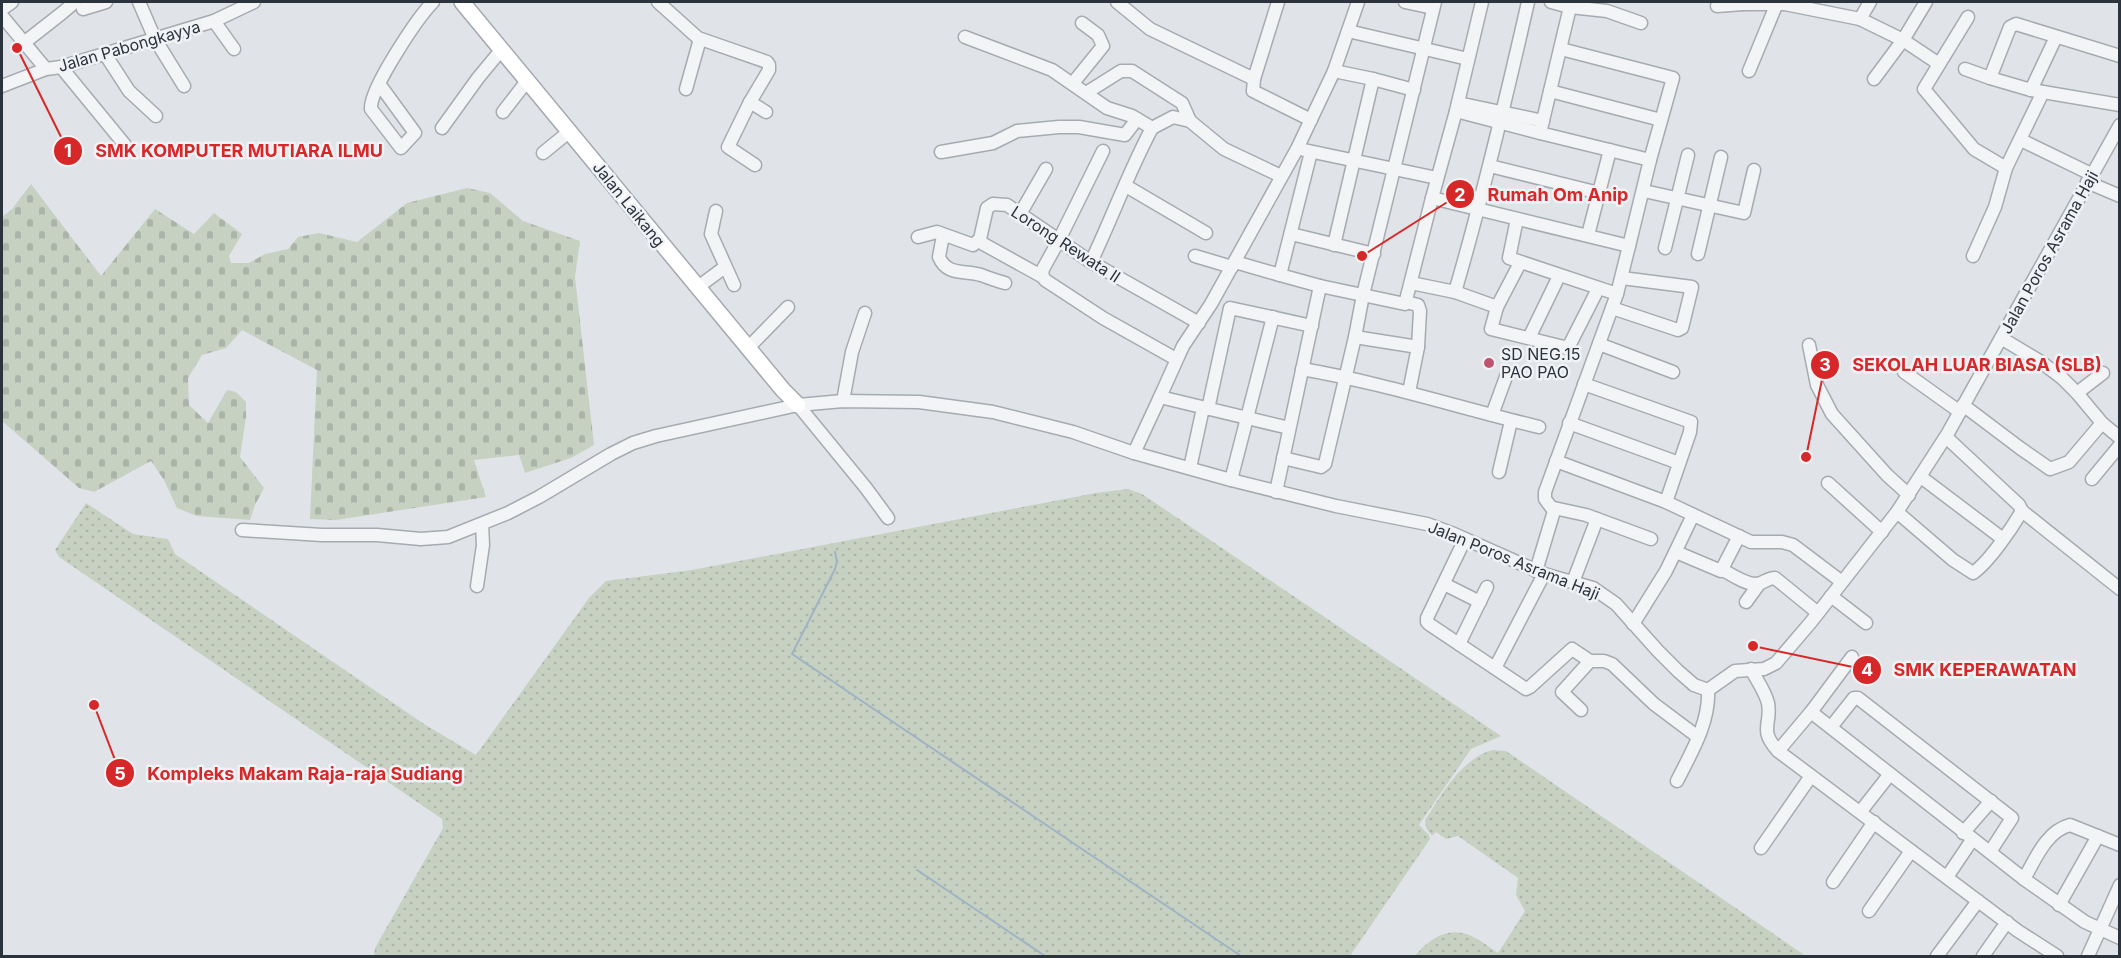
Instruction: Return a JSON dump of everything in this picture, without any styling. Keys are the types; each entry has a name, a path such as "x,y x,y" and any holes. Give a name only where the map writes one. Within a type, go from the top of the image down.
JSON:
{"main road":[{"name":"Jalan Laikang","path":"462,2 783,390 798,405"}],"street":[{"path":"2,9 12,2"},
{"path":"25,42 62,14 79,5 106,2"},
{"path":"139,2 154,39 184,86"},
{"name":"Jalan Pabongkayya","path":"2,86 46,69 61,67 214,21 254,2"},
{"path":"380,85 415,133 401,148 371,109 371,103 380,85 406,36 433,2"},
{"path":"658,2 700,39 769,65 769,70 728,147 755,165"},
{"path":"1117,2 1150,29 1254,79"},
{"path":"1278,2 1254,79 1253,92 1311,120"},
{"path":"1134,453 1176,359 1211,304 1297,149 1334,71 1358,2"},
{"path":"1283,458 1323,466 1434,5 1405,2"},
{"path":"1406,302 1482,2"},
{"path":"1455,292 1479,210 1528,2"},
{"path":"1551,2 1570,7 1608,6 1641,23"},
{"path":"1860,19 1870,2"},
{"path":"1874,79 1903,40 1926,2"},
{"path":"1717,6 1742,3 1782,3 1860,19 1903,40 1939,64"},
{"path":"1749,71 1782,3"},
{"path":"1542,127 1570,7"},
{"path":"2,16 46,69"},
{"path":"1968,17 1924,87 1925,92 1974,149 2006,168"},
{"path":"214,21 234,49"},
{"path":"1073,84 1103,46 1098,35 1082,23"},
{"path":"1990,78 2013,25 2018,24 2120,56"},
{"path":"1348,31 1468,59"},
{"path":"964,37 1052,70 1107,108 1137,119 1152,128"},
{"path":"1973,256 1995,207 2006,168 2020,140 2056,37"},
{"path":"686,89 700,39"},
{"path":"442,128 502,49"},
{"path":"1561,49 1673,78 1650,160 1622,278 1544,496 1554,508 1597,519 1651,539"},
{"path":"105,54 129,91 156,116"},
{"path":"61,67 125,145"},
{"path":"1965,69 2037,91 2120,105"},
{"path":"1086,93 1121,71 1132,71 1182,103 1190,121"},
{"path":"1334,71 1414,90"},
{"path":"1334,245 1373,79"},
{"path":"503,112 528,81"},
{"path":"1550,91 1661,120"},
{"path":"750,102 766,112"},
{"path":"1457,107 1542,127 1610,150 1650,160"},
{"path":"1091,262 1152,128 1173,117 1190,121 1224,149 1281,176"},
{"path":"941,152 993,143 1017,131 1059,127 1080,127 1125,135 1137,119"},
{"name":"Jalan Poros Asrama Haji","path":"242,530 430,539 448,537 534,500 611,454 633,443 656,436 798,405 843,401 908,401 993,412 1057,428 1134,453 1276,492 1440,528 1540,572 1598,590 1616,604 1678,671 1694,685 1708,690 1731,673 1764,669 1776,663 1897,512 1946,437 2120,125"},
{"path":"543,153 570,131"},
{"path":"2020,140 2120,196"},
{"path":"1297,149 1437,178"},
{"path":"1588,235 1610,150"},
{"path":"1043,277 1043,269 1103,151"},
{"path":"1280,275 1311,152"},
{"path":"1665,248 1688,155"},
{"path":"1698,254 1721,157"},
{"path":"1490,166 1599,193"},
{"path":"1020,214 1046,169"},
{"path":"1644,191 1744,213 1754,171"},
{"path":"1126,186 1206,233"},
{"path":"1432,198 1629,246"},
{"name":"Lorong Rewata II","path":"978,241 985,212 989,206 1006,205 1091,262 1199,323"},
{"path":"716,211 711,234 734,285"},
{"path":"1517,219 1508,256 1520,263 1617,294"},
{"path":"918,237 933,232 969,245 978,241 1043,277 1103,318 1176,359"},
{"path":"1291,234 1374,254"},
{"path":"943,235 939,257 947,269 978,274 1005,283"},
{"path":"1195,256 1320,286 1402,304 1406,302 1418,305 1420,308 1418,348 1409,392"},
{"path":"1520,263 1497,307 1490,329 1568,347 1598,289"},
{"path":"698,287 725,267"},
{"path":"1529,338 1559,276"},
{"path":"1612,308 1678,330 1683,328 1692,287 1622,278"},
{"path":"1412,283 1455,292 1497,307"},
{"path":"1276,492 1320,286"},
{"path":"1211,304 1312,326"},
{"path":"749,347 788,307"},
{"path":"1190,468 1230,308"},
{"path":"843,401 852,352 865,313"},
{"path":"1231,480 1273,317"},
{"path":"1355,338 1418,348"},
{"path":"2001,338 2041,362 2077,393 2102,423 2120,438"},
{"path":"1599,344 1673,372"},
{"path":"1809,345 1817,385 1832,414 1887,475 1909,495"},
{"path":"1302,369 1345,376 1539,427"},
{"path":"1904,372 2050,469 2069,462 2102,423"},
{"path":"2077,393 2103,373"},
{"path":"1492,416 1507,374"},
{"path":"1584,384 1691,422 1690,432 1666,502"},
{"path":"1160,397 1289,428"},
{"path":"798,405 888,518"},
{"path":"1499,471 1511,421"},
{"path":"1569,423 1679,462"},
{"path":"1946,437 2019,505 2022,511 2120,589"},
{"path":"2092,478 2120,445"},
{"path":"1556,461 1666,502 1757,543 1782,542 1793,545 1842,582"},
{"path":"1922,477 2003,539"},
{"path":"1828,483 1882,532"},
{"path":"1495,668 1540,572 1554,508"},
{"path":"1897,512 1953,560 1973,573 2003,539 2022,511"},
{"path":"1633,624 1666,571 1693,515"},
{"path":"1573,582 1597,519"},
{"path":"477,586 483,545 482,524"},
{"path":"1722,570 1739,536"},
{"path":"1465,539 1427,622 1528,689 1572,649 1590,661 1604,661 1612,664 1654,704 1698,737"},
{"path":"1676,552 1711,568 1722,570 1750,583 1759,584"},
{"path":"1746,602 1759,584 1768,579 1775,579 1818,613"},
{"path":"1444,584 1480,602"},
{"path":"1459,644 1487,587"},
{"path":"1831,596 1866,622"},
{"path":"1779,751 1852,657"},
{"path":"1581,711 1562,692 1590,661"},
{"path":"1751,669 1768,705 1766,731 1768,737 1779,751 1978,901 2057,957"},
{"path":"1677,781 1708,710 1708,690"},
{"path":"1832,727 1854,698 1858,698 2012,818 1990,852"},
{"path":"1811,712 1967,837 2059,905 2099,929 2120,938"},
{"path":"1861,812 1890,774"},
{"path":"1761,848 1811,776"},
{"path":"1947,877 1967,837 1990,801"},
{"path":"1833,882 1874,822"},
{"path":"2024,879 2053,834 2061,828 2070,825 2120,845"},
{"path":"2059,905 2098,836"},
{"path":"1869,911 1911,851"},
{"path":"2088,957 2118,890"},
{"path":"1937,957 1978,901"},
{"path":"1983,957 2007,922"}],"green space":[{"path":"31,184 101,276 155,209 194,234 214,213 242,234 229,256 231,263 249,263 265,254 288,249 298,237 319,233 357,242 407,203 467,188 490,193 523,221 580,241 575,277 594,445 571,458 525,473 519,455 474,460 486,497 336,520 310,519 317,370 242,330 226,348 202,355 188,378 189,405 208,423 227,390 236,392 246,402 240,457 264,488 250,520 197,516 177,508 164,480 151,461 94,492 79,488 2,421 2,217 12,209"},
{"path":"1128,489 1142,494 1501,736 1471,749 1419,825 1430,839 1350,956 374,956 375,948 443,828 442,819 59,557 55,550 86,503 133,534 168,539 175,554 424,724 476,755 589,598 606,581 692,570 1096,493"},
{"path":"1492,750 1506,751 1803,956 1415,956 1432,940 1453,932 1473,937 1498,953 1525,911 1516,895 1518,878 1458,836 1446,839 1436,832 1432,836 1426,828 1425,820 1461,769"}],"waterway":[{"path":"835,552 837,562 835,569 792,654 1241,956"},
{"path":"917,870 1045,956"}],"place":[{"name":"SMK KOMPUTER MUTIARA ILMU","path":"17,48"},
{"name":"Rumah Om Anip","path":"1362,256"},
{"name":"SD NEG.15 PAO PAO","path":"1489,363"},
{"name":"SEKOLAH LUAR BIASA (SLB)","path":"1806,457"},
{"name":"SMK KEPERAWATAN","path":"1753,646"},
{"name":"Kompleks Makam Raja-raja Sudiang","path":"94,705"}]}
